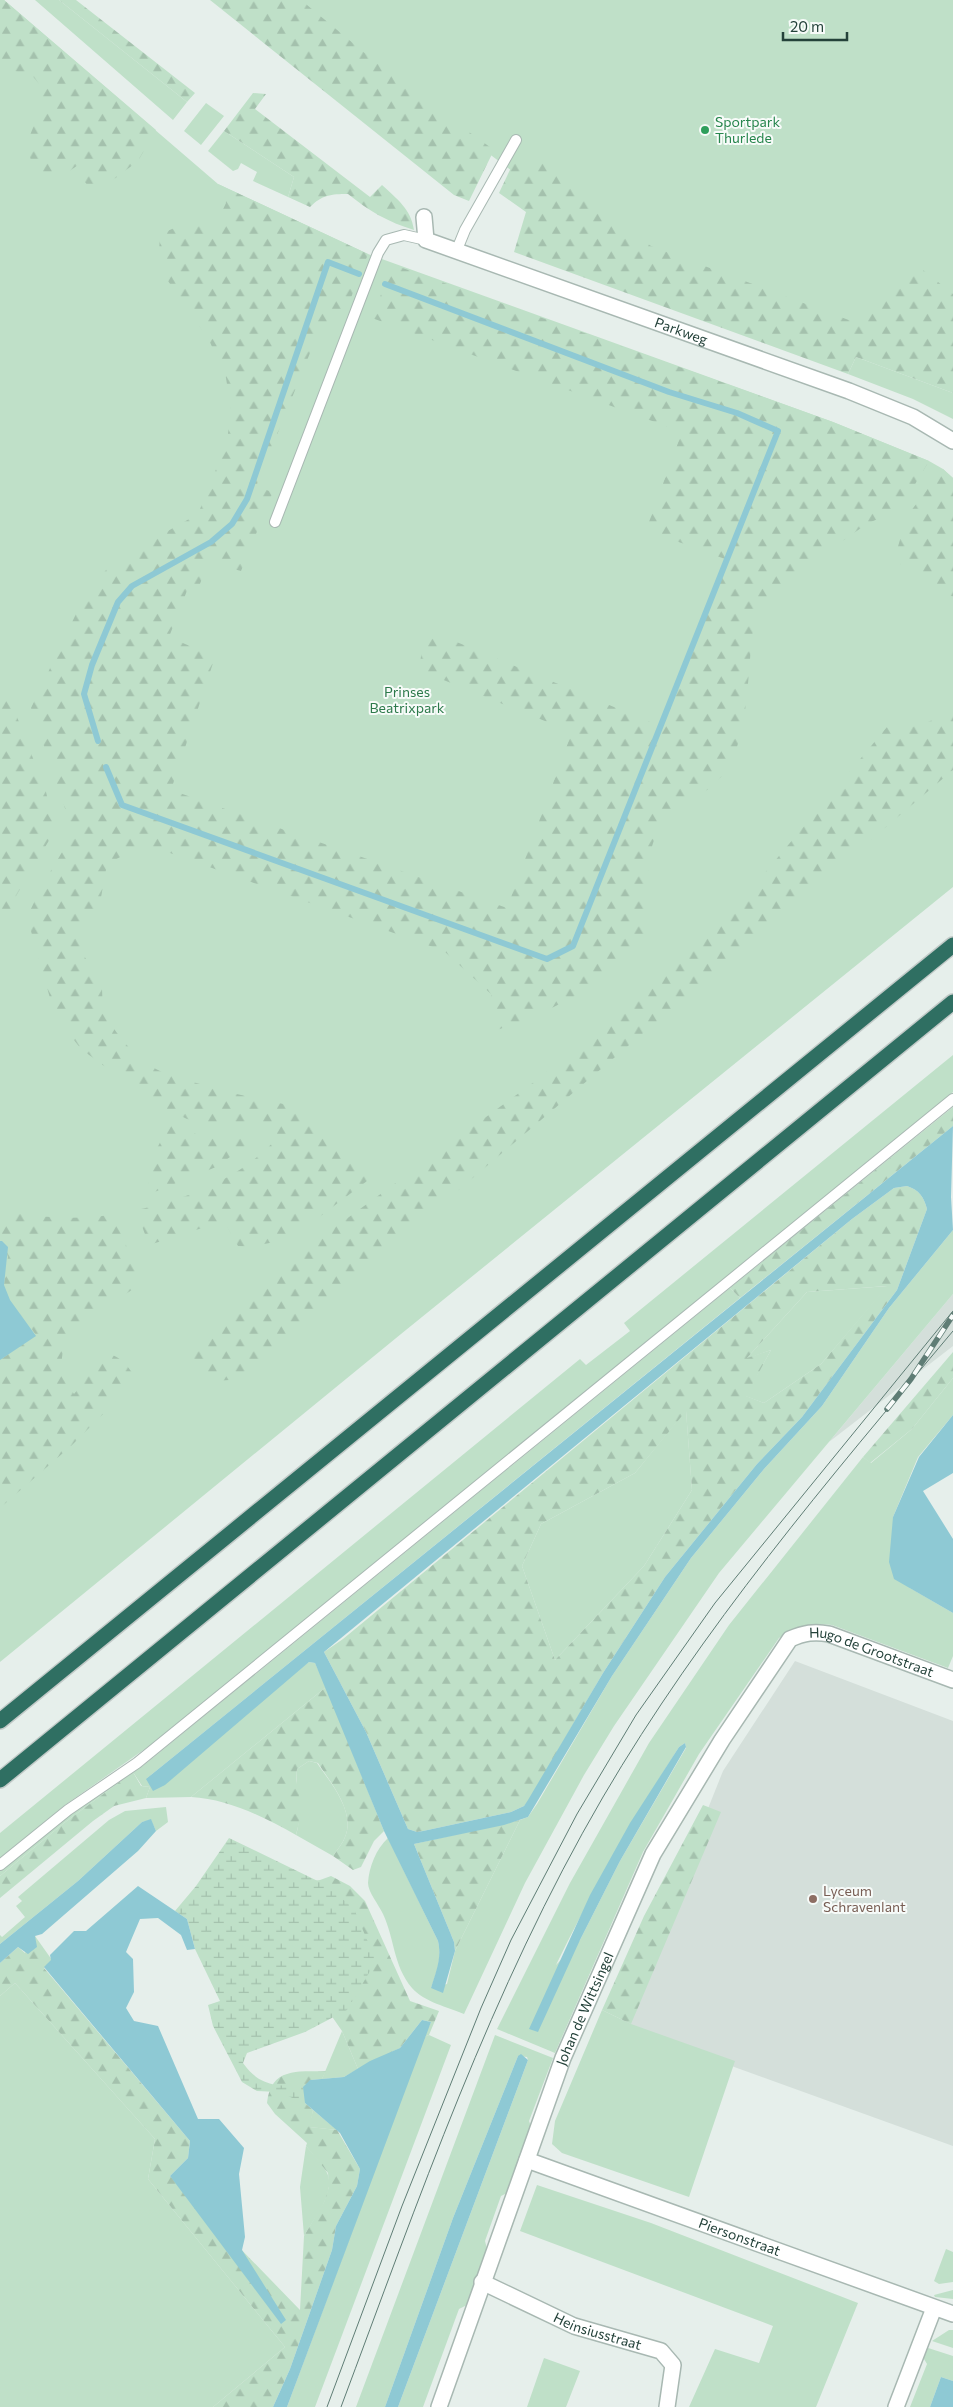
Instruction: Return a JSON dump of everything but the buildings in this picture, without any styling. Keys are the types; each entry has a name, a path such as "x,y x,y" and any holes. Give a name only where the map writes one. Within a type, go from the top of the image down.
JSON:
{"highway":[{"path":"0,1721 953,945"},
{"path":"0,1780 953,1002"}],"street":[{"path":"424,217 426,240"},
{"name":"Parkweg","path":"426,240 849,391 913,417 953,441"},
{"name":"Hugo de Grootstraat","path":"790,1639 801,1634 816,1631 829,1634 953,1680"},
{"name":"Johan de Wittsingel","path":"438,2407 563,2058 653,1854 722,1740 790,1639"},
{"name":"Piersonstraat","path":"527,2160 953,2314"},
{"name":"Heinsiusstraat","path":"482,2282 574,2326 661,2351 673,2364 667,2407"},
{"path":"896,2407 934,2308"}],"lane":[{"path":"456,252 465,230 516,140"},
{"path":"275,522 378,253 386,240 404,235 426,240"},
{"path":"0,1865 68,1810 144,1757 953,1099"}],"shaded area":[{"path":"953,1294 953,1346 829,1442"},
{"name":"Lyceum Schravenlant","path":"795,1661 953,1721 953,2146 621,2026 723,1771"}],"green space":[{"name":"Prinses Beatrixpark","path":"0,0 4,0 218,184 368,254 833,422 929,461 943,469 953,478 953,887 0,1662"},
{"path":"0,0 4,0 156,130 138,161 109,183 92,190 82,179 82,162 67,173 46,177 32,163 26,146 38,114 43,89 31,74 0,69"},
{"path":"35,0 59,0 187,102 173,120"},
{"path":"59,0 76,0 195,93 187,102"},
{"path":"210,0 301,0 401,83 494,150 469,201 454,195"},
{"name":"Sportpark Thurlede","path":"285,0 953,0 953,369 630,260"},
{"path":"253,93 266,94 255,109 370,197 382,185 407,210 414,230 379,215 348,194 327,196 310,207 288,197 294,177 224,131"},
{"path":"206,103 224,116 201,145 184,131"},
{"path":"224,131 294,177 288,197 253,181 257,172 241,163 238,169 233,171 208,151"},
{"path":"515,159 544,161 613,219 651,246 862,325 913,262 953,294 953,393 856,357 848,374 514,252 526,212 499,193"},
{"path":"218,184 368,254 347,308 314,343 256,487 273,492 241,571 208,562 197,592 188,588 169,637 215,657 171,790 507,908 572,732 419,670 425,629 660,726 725,559 646,530 682,432 372,318 385,284 397,266 833,422 929,461 896,516 873,521 798,570 766,602 757,617 751,642 747,698 743,723 732,760 718,780 670,818 661,827 655,838 649,864 647,935 585,991 536,1016 497,1030 491,994 444,951 145,844 107,864 100,903 81,935 80,950 95,972 102,989 103,1013 140,1061 168,1075 232,1093 288,1105 300,1113 371,1178 290,1239 249,1247 238,1246 224,1221 149,1245 136,1210 155,1206 194,1193 231,1175 263,1152 277,1138 277,1128 268,1123 203,1122 187,1119 153,1102 81,1049 63,1026 50,998 27,917 44,882 67,844 72,829 31,708 86,593 107,569 134,550 198,514 227,442 231,409 226,378 209,340 168,281 159,254 160,234 189,222 217,222 226,203"},
{"path":"856,357 953,393 953,419 913,399 848,374"},
{"path":"943,469 953,478 953,597 894,560 907,516"},
{"path":"7,691 46,792 54,826 51,837 16,896 0,934 0,775 3,771 0,760 0,700"},
{"path":"953,709 953,770 242,1374 229,1380 215,1381 186,1357 286,1263 530,1085 635,1002 697,945 758,881 887,727 905,728 914,726 937,718"},
{"path":"953,1055 953,1092 944,1100 152,1744 65,1805 0,1858 0,1833 580,1359 586,1365 630,1331 624,1323"},
{"path":"953,1107 953,1126 740,1298 730,1288"},
{"path":"169,1125 202,1136 258,1137 216,1167 152,1193 146,1176 149,1164"},
{"path":"907,1186 915,1190 923,1198 927,1209 897,1290 802,1417 757,1464 665,1577 603,1673 529,1800 524,1806 511,1812 417,1832 408,1829 366,1732 324,1652 343,1639 852,1219 894,1188","holes":["887,1286 821,1364 764,1403 746,1396 771,1350 747,1358 807,1292","686,1411 692,1490 644,1566 555,1660 522,1566 541,1524 635,1473"]},
{"path":"4,1212 73,1218 115,1214 138,1279 136,1287 96,1310 76,1327 64,1348 62,1359 63,1371 67,1383 74,1394 103,1353 119,1359 127,1366 137,1380 71,1446 0,1508 0,1360 36,1335 10,1300 4,1285 8,1257 3,1241 0,1241 0,1218"},
{"path":"953,1230 953,1294 719,1573 614,1726 584,1775 525,1883 464,2014 436,2004 417,1993 401,1970 387,1924 368,1887 372,1865 380,1847 388,1838 438,1941 439,1959 431,1988 447,1984 455,1951 520,1820 528,1817 537,1804 612,1676 691,1558 764,1469 822,1406 889,1308"},
{"path":"888,1286 821,1364 764,1403 745,1396 771,1350 746,1359 807,1292"},
{"path":"730,1288 740,1298 146,1779 309,1662 315,1663 326,1687 191,1797 146,1798 150,1787 142,1786 133,1772"},
{"path":"953,1352 953,1378 912,1429 870,1463 863,1457"},
{"path":"953,1378 953,1415 918,1457 893,1517 910,1588 953,1613 953,1656 948,1668 832,1625 804,1626 779,1638 699,1754 643,1852 555,2053 497,2029 570,1883 649,1743 729,1625 863,1457 871,1463 912,1429","holes":["685,1743 686,1748 620,1861 580,1940 556,1965 599,1881 646,1800 679,1747"]},
{"path":"686,1410 692,1490 644,1566 555,1660 522,1566 541,1524 635,1473"},
{"path":"326,1687 384,1831 374,1841 361,1867 353,1870 333,1856 345,1837 347,1818 335,1788 318,1763 309,1761 297,1769 296,1779 302,1810 296,1835 232,1805 205,1798 191,1797"},
{"path":"309,1761 317,1763 328,1779 340,1798 347,1818 345,1837 333,1856 296,1835 299,1818 297,1769"},
{"path":"133,1772 141,1786 150,1787 146,1798 114,1806 93,1821 0,1898 0,1876 64,1823"},
{"path":"126,1777 64,1823 0,1876 0,1870 54,1826"},
{"path":"703,1805 721,1812 631,2024 602,2010 644,1916"},
{"path":"166,1807 168,1822 156,1831 151,1820 142,1822 78,1881 0,1944 0,1935 2,1937 25,1917 16,1906 22,1901 18,1897 109,1820 125,1811"},
{"path":"520,1820 455,1951 454,1942 414,1844"},
{"path":"229,1838 328,1886 354,1909 376,1961 347,2010 305,2032 247,2053 243,2063 249,2071 262,2081 277,2085 303,2087 305,2103 278,2092 257,2091 242,2082 213,2026 208,2005 220,2001 195,1949 187,1919 175,1911 196,1886"},
{"path":"331,1876 350,1886 365,1901 410,2001 439,2011 429,2035 424,2037 431,2022 422,2020 400,2048 358,2069 342,2031 306,1979 306,1882"},
{"path":"35,1936 52,1960 44,1968 190,2141 188,2158 170,2176 300,2310 304,2236 324,2202 329,2187 328,2173 306,2146 307,2143 275,2114 267,2103 269,2091 280,2077 296,2072 326,2071 322,2079 310,2080 305,2103 313,2110 310,2127 337,2130 360,2169 357,2186 336,2226 332,2250 290,2369 273,2407 213,2407 285,2347 148,2179 155,2139 15,1983 0,1996 0,1963 18,1947 25,1953"},
{"path":"15,1983 155,2139 148,2179 285,2347 213,2407 0,2407 0,1996"},
{"path":"602,2010 631,2024 735,2061 689,2197 562,2153 552,2144 555,2121"},
{"path":"342,2031 358,2069 344,2077 322,2079"},
{"path":"429,2035 451,2045 315,2407 287,2407 424,2037"},
{"path":"495,2035 553,2058 529,2121 532,2129 509,2192 501,2196 485,2241 487,2249 467,2305 459,2309 423,2407 398,2407 528,2060 527,2057 518,2056 453,2218 385,2407 356,2407"},
{"path":"313,2110 337,2130 309,2127"},
{"path":"306,2146 326,2171 329,2187 323,2205 304,2236 300,2187"},
{"path":"537,2185 651,2223 858,2303 816,2407 689,2407 715,2349 759,2363 773,2326 520,2231"},
{"path":"946,2249 953,2252 953,2282 939,2284 934,2281"},
{"path":"953,2290 953,2299 935,2297 934,2295"},
{"path":"949,2330 953,2330 953,2348 932,2341"},
{"path":"925,2347 953,2356 953,2381 941,2377 930,2407 910,2407 927,2364 921,2354"},
{"path":"544,2358 580,2371 566,2407 527,2407"}],"water":[{"path":"953,1126 951,1197 953,1230 889,1308 822,1406 764,1469 691,1558 612,1676 528,1817 504,1825 414,1844 454,1942 455,1951 443,1993 431,1988 439,1959 438,1941 384,1831 315,1663 309,1662 165,1785 153,1791 146,1779","holes":["907,1186 920,1194 927,1209 897,1290 802,1417 757,1464 665,1577 603,1673 524,1806 511,1812 423,1831 417,1832 408,1829 366,1732 324,1652 852,1219 894,1188"]},
{"path":"0,1241 8,1247 4,1285 10,1300 36,1336 0,1360"},
{"path":"953,1415 953,1473 923,1491 953,1539 953,1613 894,1579 889,1562 893,1517 919,1457"},
{"path":"685,1743 686,1747 620,1861 580,1940 538,2032 529,2029 590,1895 630,1823 679,1747"},
{"path":"151,1819 156,1831 138,1851 42,1934 35,1936 37,1947 28,1954 18,1947 0,1963 0,1944 78,1881 142,1822"},
{"path":"138,1886 187,1919 195,1949 187,1950 181,1935 158,1918 140,1919 126,1952 133,1959 134,1992 126,2008 134,2021 158,2026 198,2119 219,2119 244,2148 239,2174 245,2237 242,2250 286,2320 281,2324 170,2176 188,2158 190,2141 44,1967 51,1960 50,1955 74,1931 86,1931"},
{"path":"422,2020 431,2022 287,2407 273,2407 290,2369 332,2250 336,2226 357,2186 360,2169 340,2133 305,2103 303,2087 310,2080 344,2077 370,2061 400,2048"},
{"path":"521,2054 528,2060 398,2407 385,2407 453,2218 518,2056"},
{"path":"941,2377 953,2381 953,2407 930,2407"}],"waterway":[{"path":"98,741 84,694 92,665 118,602 132,586 211,542 232,524 247,499 328,262 359,274"},
{"path":"106,767 122,805 547,959 573,946 778,431 737,413 669,392 385,284"}],"tram line":[{"path":"327,2407 402,2206 481,2008 511,1940 577,1814 636,1715 715,1603 953,1311"},
{"path":"341,2407 429,2173 491,2020 563,1870 603,1797 641,1735 682,1674 768,1556 953,1331"}],"railway":[{"path":"887,1409 911,1379 953,1315"}],"place":[{"name":"Sportpark Thurlede","path":"705,130"},
{"name":"Lyceum Schravenlant","path":"813,1899"}]}
